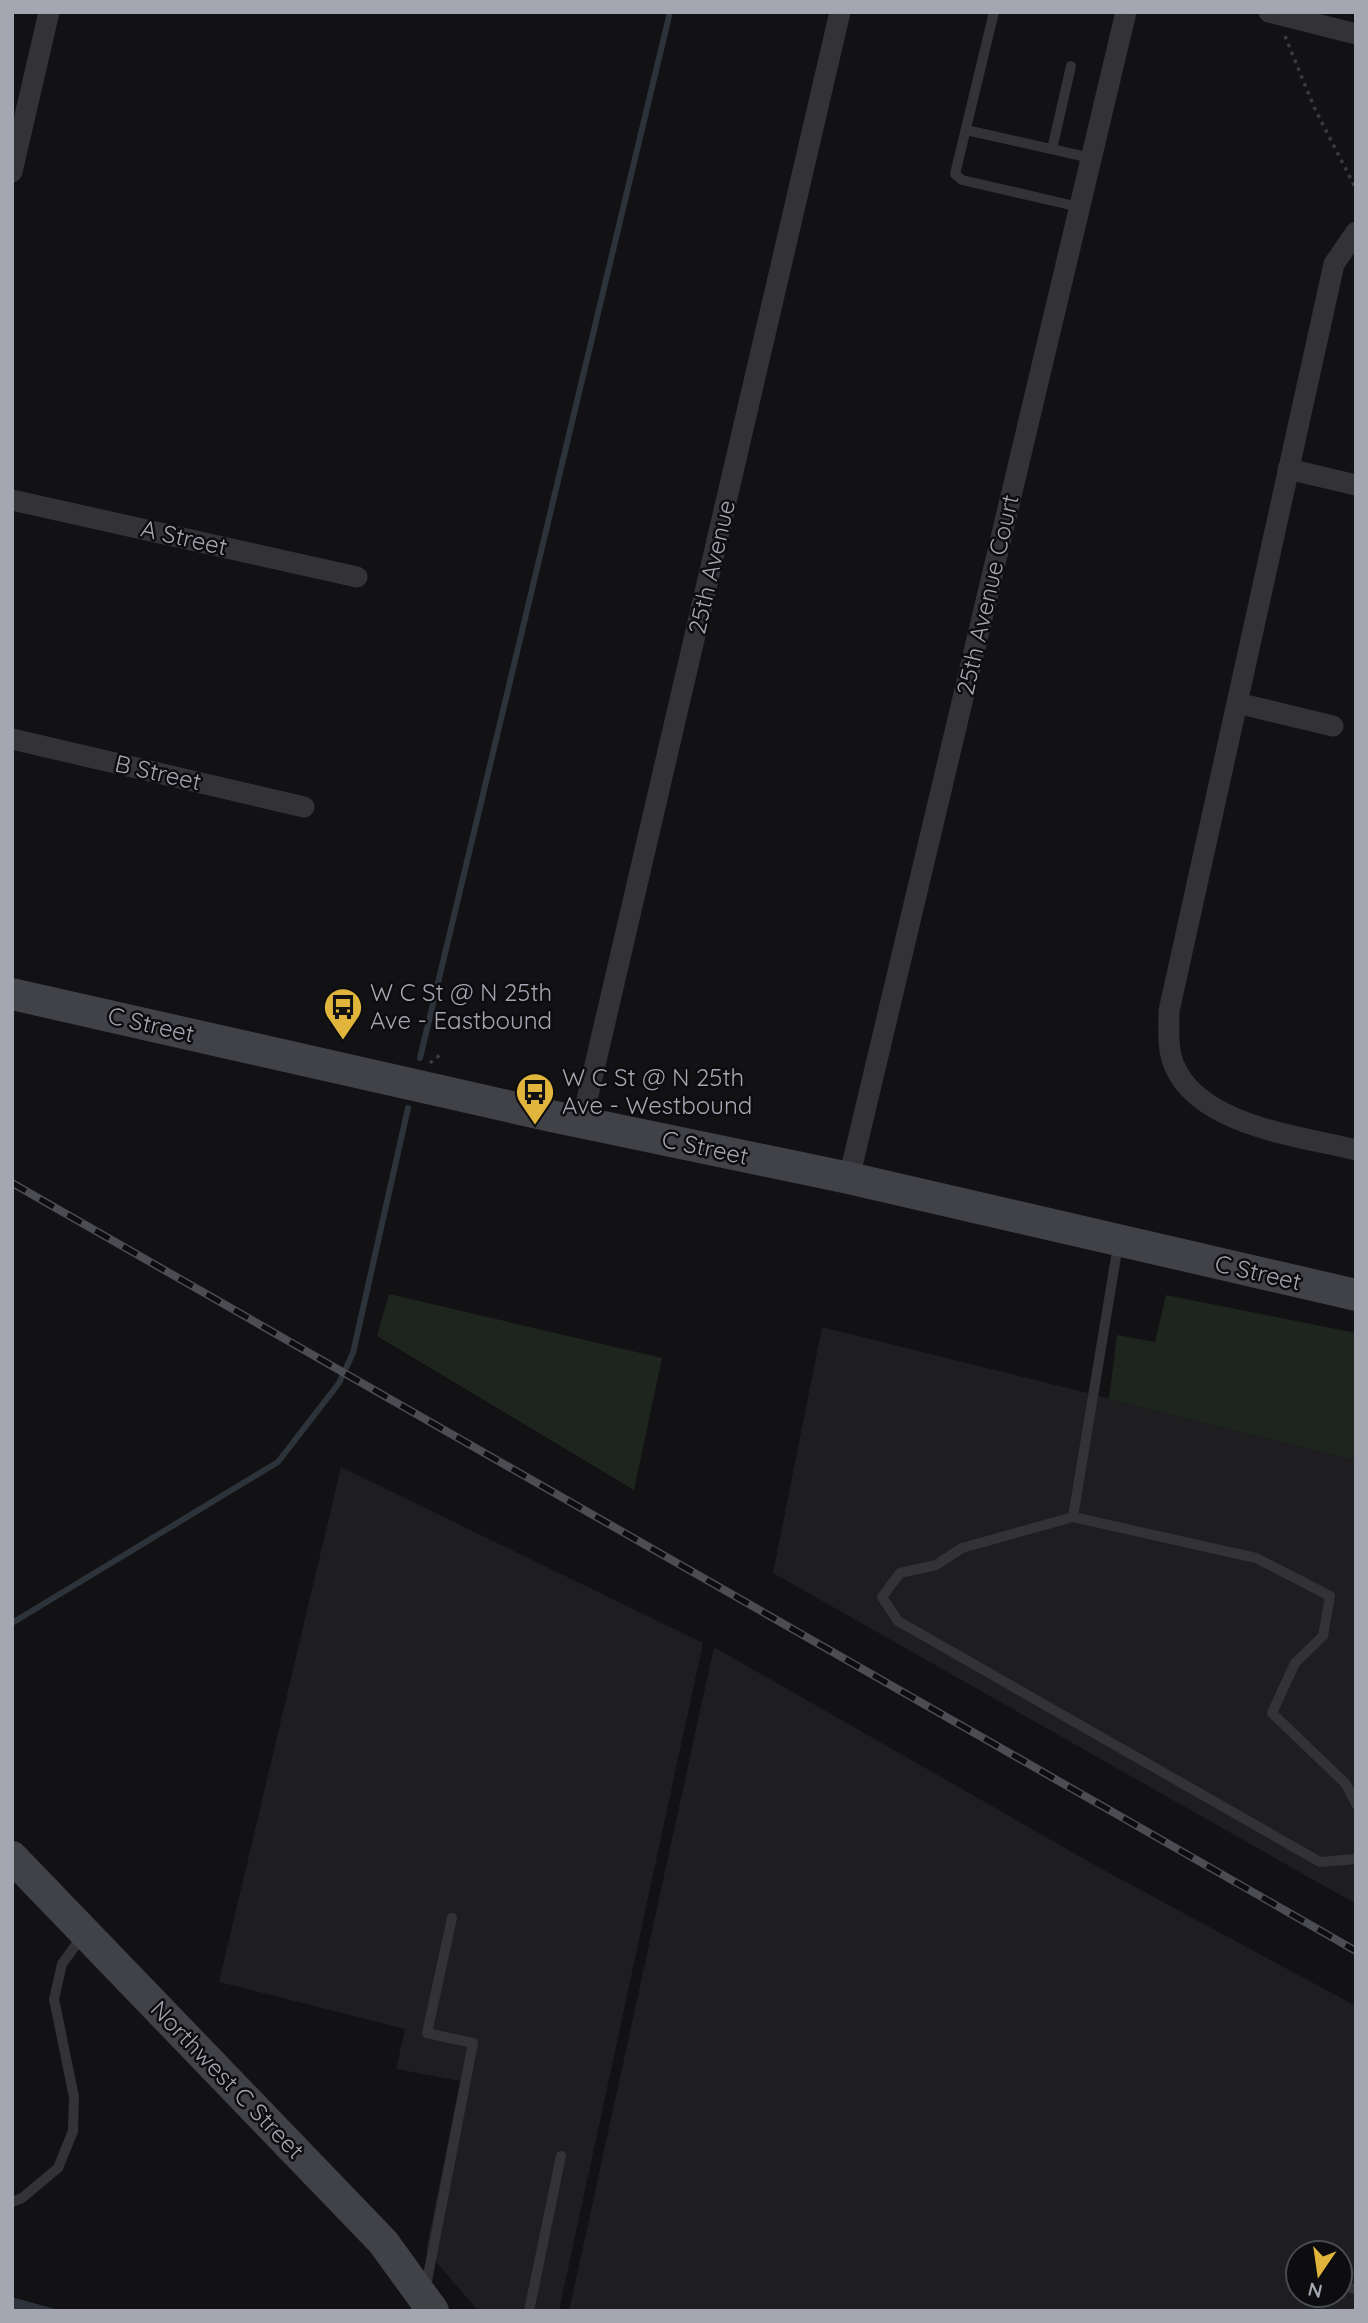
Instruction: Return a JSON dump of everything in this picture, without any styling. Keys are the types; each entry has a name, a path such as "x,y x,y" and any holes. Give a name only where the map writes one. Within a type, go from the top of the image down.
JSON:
{"street":[{"path":"12,172 49,12"},
{"name":"25th Avenue","path":"582,1121 840,12"},
{"name":"25th Avenue Court","path":"849,1178 1126,12"},
{"path":"1269,12 1356,34"},
{"path":"1356,232 1334,264 1170,1011 1169,1040 1174,1065 1195,1094 1220,1111 1248,1124 1356,1150"},
{"path":"1289,470 1356,485"},
{"name":"A Street","path":"12,499 357,577"},
{"path":"1237,703 1333,726"},
{"name":"B Street","path":"12,739 303,807"},
{"name":"C Street","path":"12,993 849,1178 1356,1295"},
{"name":"Northwest C Street","path":"12,1857 383,2242 429,2304"}],"lane":[{"path":"994,12 955,174 962,180 1079,207"},
{"path":"1052,149 1072,66"},
{"path":"966,130 1091,158"},
{"path":"1073,1517 1119,1242"},
{"path":"1356,1804 1346,1784 1272,1713 1295,1663 1323,1636 1330,1596 1256,1558 1073,1517 962,1548 936,1565 900,1573 882,1597 898,1621 1254,1826 1320,1862 1356,1859"},
{"path":"429,2304 473,2043 427,2033 452,1918"},
{"path":"12,2202 22,2198 58,2168 73,2131 75,2097 54,1999 62,1964 85,1932"},
{"path":"528,2311 561,2156"}],"path":[{"path":"1285,36 1314,107 1356,190"},
{"path":"425,1067 442,1053"}],"shaded area":[{"path":"389,1294 662,1358 634,1490 377,1336"},
{"path":"1166,1295 1356,1333 1356,1460 1109,1399 1117,1335 1155,1342"},
{"path":"822,1327 1356,1460 1356,1904 773,1573"},
{"path":"341,1467 703,1643 559,2311 478,2311 426,2250 460,2081 396,2069 405,2029 219,1982"},
{"path":"714,1647 1100,1868 1356,2006 1356,2311 569,2311"},
{"path":"12,2297 62,2311 12,2311"}],"waterway":[{"path":"420,1058 670,12"},
{"path":"12,1623 278,1462 339,1383 353,1353 408,1108"}],"railway":[{"path":"12,1183 1356,1951"}],"place":[{"name":"W C St @ N 25th Ave - Eastbound","path":"343,1041"},
{"name":"W C St @ N 25th Ave - Westbound","path":"535,1126"}]}
